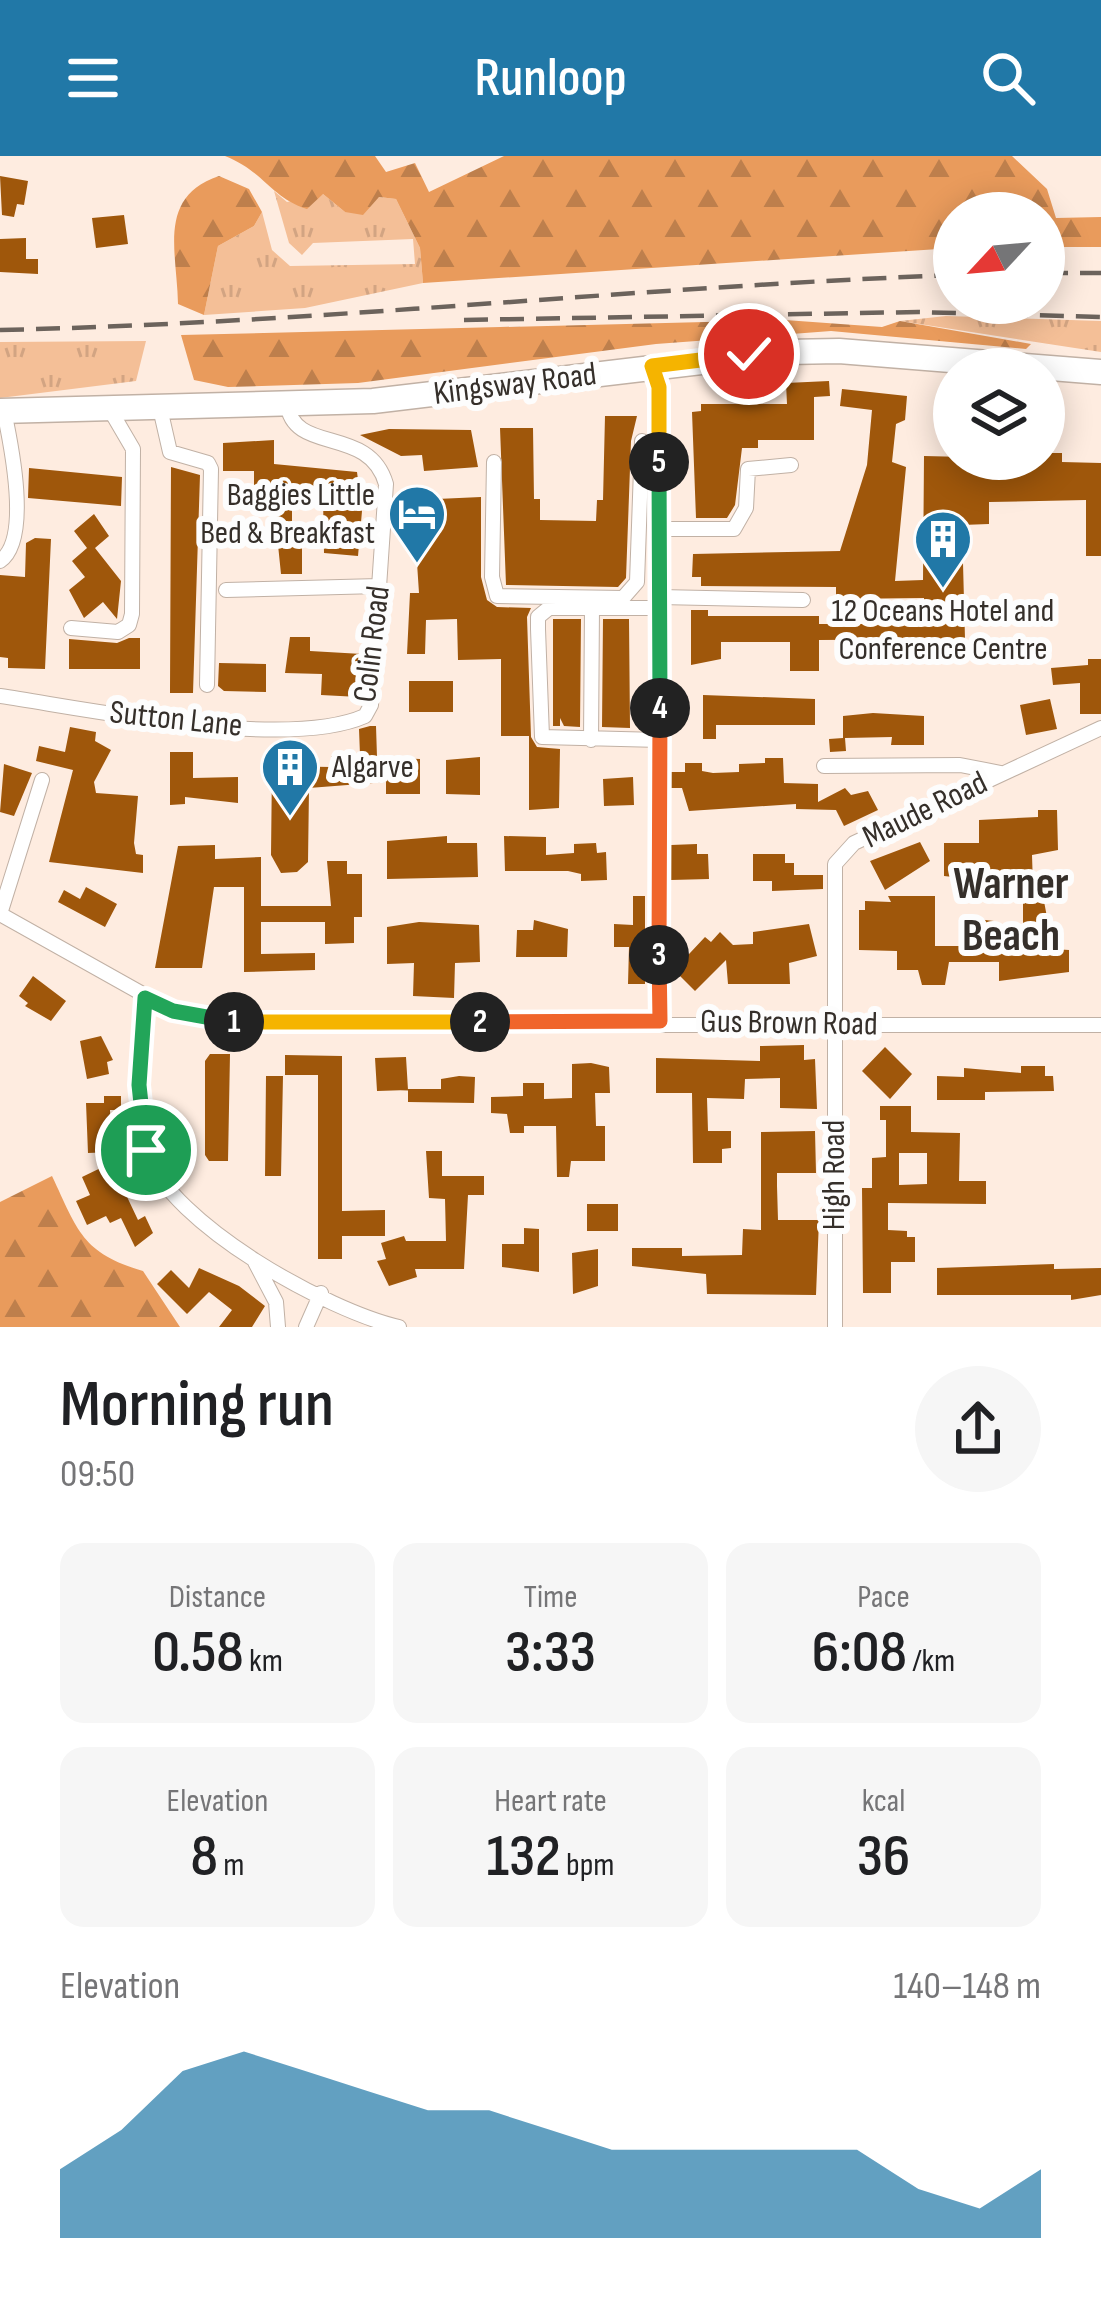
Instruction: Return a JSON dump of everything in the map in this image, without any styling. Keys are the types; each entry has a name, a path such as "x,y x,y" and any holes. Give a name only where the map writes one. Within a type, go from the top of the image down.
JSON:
{"main road":[{"name":"Kingsway Road","path":"2,411 390,400 652,366 839,351 1101,372"}],"street":[{"path":"652,366 659,387 660,1021"},
{"path":"159,404 170,452 208,463 211,469 206,685"},
{"name":"Colin Road","path":"287,404 301,431 362,448 376,460 386,498 370,705 365,716 352,722"},
{"path":"71,628 118,632 129,625 132,614 133,449 109,408"},
{"path":"0,560 14,545 15,502 15,466 2,411"},
{"path":"494,462 492,577 497,596 622,598 637,582 642,441"},
{"path":"660,529 734,529 746,508 748,469 791,465"},
{"path":"638,548 660,547"},
{"path":"226,590 379,586"},
{"path":"660,740 542,737 538,616 549,608 803,600"},
{"path":"591,740 592,607"},
{"name":"Sutton Lane","path":"0,696 167,722 257,729 352,722"},
{"name":"Maude Road","path":"836,1024 835,864 842,853 1101,728"},
{"path":"824,766 960,765 1001,773"},
{"path":"0,914 42,780"},
{"name":"Gus Brown Road","path":"0,914 173,1011 262,1025 660,1021 1101,1025"},
{"path":"145,998 139,1085 146,1150 160,1182 181,1205 255,1262 399,1327"},
{"name":"High Road","path":"835,1327 836,1024"},
{"path":"255,1262 276,1301 278,1327"},
{"path":"306,1327 321,1293"}],"green space":[{"path":"225,156 375,156 386,172 415,163 429,192 504,156 1012,156 1048,192 933,192 933,249 423,283 420,248 396,199 379,197 363,215 345,212 323,194 307,209 284,198"},
{"path":"219,176 249,189 262,212 254,226 218,246 204,315 178,304 175,228 186,197"},
{"path":"274,191 287,202 323,194 345,212 379,197 396,199 420,248 423,283 305,308 204,315 218,246 254,226 262,212 272,250 290,266 415,264 413,239 313,243 302,255 289,243"},
{"path":"1101,217 1101,247 1065,247 1065,218"},
{"path":"785,320 882,327 900,321 1031,344 1015,348 831,331 656,344 358,383 228,387 194,380 181,335"},
{"path":"900,321 1101,321 1101,352"},
{"path":"146,341 136,381 0,398 0,342"},
{"path":"52,1176 84,1237 107,1256 143,1271 180,1327 0,1327 0,1202"}],"building":[{"path":"0,176 28,181 24,205 17,204 14,217 2,215"},
{"path":"124,215 128,244 96,248 92,218"},
{"path":"26,238 26,259 38,259 38,274 0,272 0,239"},
{"path":"829,381 830,396 814,397 814,440 758,440 758,448 742,448 735,505 727,518 696,518 692,412 701,411 701,404 787,404 786,383"},
{"path":"842,389 907,396 905,420 896,424 892,462 906,467 895,581 923,580 924,456 933,456 933,480 1065,480 1065,462 1101,463 1101,556 1086,556 1086,500 989,502 989,524 962,525 965,639 819,640 819,671 790,671 790,642 721,642 721,659 691,665 691,610 708,610 708,616 819,616 819,624 924,624 924,598 836,599 836,587 701,586 701,577 692,577 693,554 840,551 867,465 872,410 840,406"},
{"path":"605,416 637,416 631,441 626,578 618,587 506,585 500,428 533,428 534,499 540,499 540,520 596,521 597,500 603,500"},
{"path":"389,429 471,430 478,467 424,471 422,455 401,456 360,435"},
{"path":"274,440 274,464 357,472 362,511 358,556 324,553 323,497 292,495 292,545 302,545 302,574 281,574 273,496 254,496 254,471 223,471 223,443"},
{"path":"171,467 200,475 193,693 170,693"},
{"path":"29,468 122,477 121,506 28,498"},
{"path":"481,497 481,577 487,600 497,607 531,608 527,617 531,737 537,747 560,749 559,808 529,810 529,736 501,736 501,659 458,660 457,619 426,620 425,654 407,654 410,593 419,593 414,518 438,517 437,499"},
{"path":"94,514 109,536 95,548 121,581 117,619 103,602 84,618 69,590 85,577 72,561 87,548 74,531"},
{"path":"51,539 45,669 8,668 8,658 0,657 0,575 25,577 26,543"},
{"path":"553,619 581,619 580,727 564,726 560,718 560,726 553,726"},
{"path":"603,619 629,619 630,728 602,727"},
{"path":"290,637 310,637 310,651 362,654 359,697 321,695 322,674 285,673"},
{"path":"140,638 140,669 69,669 69,639 117,643"},
{"path":"1088,659 1101,659 1101,714 1080,714 1080,683 1053,685 1051,668 1088,665"},
{"path":"219,663 266,664 266,692 224,691 218,686"},
{"path":"409,681 453,681 453,712 409,712"},
{"path":"703,695 815,699 815,725 716,725 716,739 703,739"},
{"path":"1050,699 1057,729 1026,735 1020,705"},
{"path":"843,716 924,716 924,745 891,745 892,737 845,738 846,751 830,752 829,739 843,738"},
{"path":"376,726 377,757 420,759 420,794 386,794 386,782 309,788 308,862 297,872 281,873 271,855 272,766 331,767 331,756 360,755 359,729"},
{"path":"70,727 96,732 95,741 111,750 94,782 96,793 138,796 134,843 136,854 143,855 143,873 49,862 73,770 36,761 39,746 65,752"},
{"path":"170,752 193,752 193,778 238,777 238,803 185,797 185,804 170,805"},
{"path":"480,757 480,795 446,794 446,760"},
{"path":"765,758 783,758 784,783 818,784 818,802 845,788 851,795 868,791 878,810 844,826 836,810 796,809 796,804 689,811 682,788 671,788 671,772 685,772 685,763 702,763 702,771 713,773 739,772 739,764 765,763"},
{"path":"4,764 32,773 14,816 0,812"},
{"path":"633,777 634,805 604,806 603,779"},
{"path":"1038,810 1057,810 1058,850 1032,855 1033,886 944,876 944,843 979,843 979,820 1038,817"},
{"path":"447,836 447,843 477,843 478,877 387,879 387,841"},
{"path":"504,836 546,837 546,855 574,853 574,844 596,843 597,853 606,852 607,880 581,881 581,874 568,871 505,871"},
{"path":"920,842 930,861 885,890 870,861"},
{"path":"697,844 697,854 708,854 709,879 671,880 671,845"},
{"path":"215,845 215,859 261,857 261,906 331,906 327,861 347,861 347,874 362,874 362,917 354,917 354,943 325,944 325,922 261,922 261,954 315,953 315,970 244,972 244,887 214,887 202,968 155,968 178,846"},
{"path":"753,854 785,854 785,863 794,863 794,875 823,875 823,889 772,891 772,881 753,881"},
{"path":"86,887 117,904 105,927 58,902 64,890 80,899"},
{"path":"633,896 645,896 645,984 628,984 629,947 614,947 614,924 633,925"},
{"path":"888,896 935,896 935,946 968,946 968,918 994,921 995,943 1023,942 1023,896 1043,896 1053,949 1069,950 1069,972 999,981 999,962 949,962 945,985 922,985 918,970 897,970 897,951 859,950 859,910 865,910 865,901 891,902"},
{"path":"534,920 568,929 567,957 516,957 517,930 533,930"},
{"path":"419,922 479,925 480,962 455,963 454,998 413,996 414,963 387,964 387,927"},
{"path":"809,924 817,956 789,963 790,984 728,984 726,960 695,991 674,970 705,937 711,942 720,932 733,945 753,944 753,932"},
{"path":"33,976 66,1001 51,1021 25,1006 28,1003 19,996"},
{"path":"101,1036 113,1060 107,1062 109,1074 87,1079 80,1041"},
{"path":"804,1045 804,1060 815,1059 817,1109 780,1108 780,1078 745,1079 744,1099 707,1098 708,1131 731,1131 731,1148 722,1149 722,1163 693,1163 692,1093 656,1093 656,1058 760,1061 760,1046"},
{"path":"885,1047 912,1074 890,1099 862,1071"},
{"path":"210,1054 230,1054 228,1161 209,1161 205,1155 205,1061"},
{"path":"285,1055 342,1056 342,1211 385,1210 385,1236 342,1236 342,1259 318,1259 318,1075 285,1075"},
{"path":"406,1057 408,1090 377,1091 375,1058"},
{"path":"572,1064 609,1067 610,1093 595,1093 596,1126 605,1126 605,1161 571,1161 569,1177 557,1177 556,1126 524,1126 524,1133 510,1133 507,1114 491,1113 491,1097 523,1096 523,1083 544,1083 544,1099 572,1098"},
{"path":"1021,1066 1045,1066 1045,1076 1053,1076 1054,1091 985,1092 985,1100 937,1100 937,1076 964,1077 964,1068 1021,1073"},
{"path":"266,1076 283,1076 281,1176 265,1176"},
{"path":"475,1077 474,1103 408,1102 408,1089 441,1089 441,1079"},
{"path":"104,1096 121,1096 121,1110 110,1110 112,1152 88,1153 86,1103 104,1103"},
{"path":"880,1106 911,1106 911,1132 960,1133 959,1181 986,1181 986,1204 888,1203 888,1230 907,1231 907,1237 915,1237 915,1262 891,1262 891,1293 863,1293 862,1188 872,1188 872,1158 886,1157 886,1120 880,1120","holes":["899,1153 927,1153 927,1184 899,1185"]},
{"path":"815,1131 816,1173 777,1173 777,1186 778,1220 819,1220 816,1295 707,1294 706,1274 632,1266 632,1248 682,1248 682,1256 742,1255 743,1229 761,1230 761,1132"},
{"path":"426,1151 442,1151 442,1176 484,1176 484,1195 468,1195 464,1269 415,1269 417,1277 389,1286 377,1261 386,1259 381,1243 404,1236 406,1241 446,1241 445,1199 429,1198"},
{"path":"111,1163 138,1220 145,1216 153,1233 135,1247 121,1218 110,1223 106,1216 87,1225 76,1201 90,1195 82,1177"},
{"path":"587,1204 618,1204 618,1231 587,1231"},
{"path":"524,1228 539,1229 539,1272 502,1267 502,1244 524,1244"},
{"path":"598,1249 598,1286 573,1294 572,1253"},
{"path":"1054,1264 1054,1269 1101,1268 1101,1295 1071,1300 1071,1295 937,1295 937,1268"},
{"path":"199,1268 239,1286 265,1306 252,1327 219,1327 232,1310 209,1292 187,1314 157,1284 171,1270 189,1288"}],"railway":[{"path":"1065,273 1101,273"},
{"path":"0,330 239,320 933,276"},
{"path":"464,320 918,312 1101,317"}],"place":[{"name":"Baggies Little Bed & Breakfast","path":"417,565"},
{"name":"12 Oceans Hotel and Conference Centre","path":"943,590"},
{"name":"Algarve","path":"290,818"}],"district":[{"name":"Warner Beach","path":"1011,910"}],"route":[{"path":"146,1150 139,1085 145,998 173,1011 262,1025 660,1021 659,387 652,366 749,354"}]}
